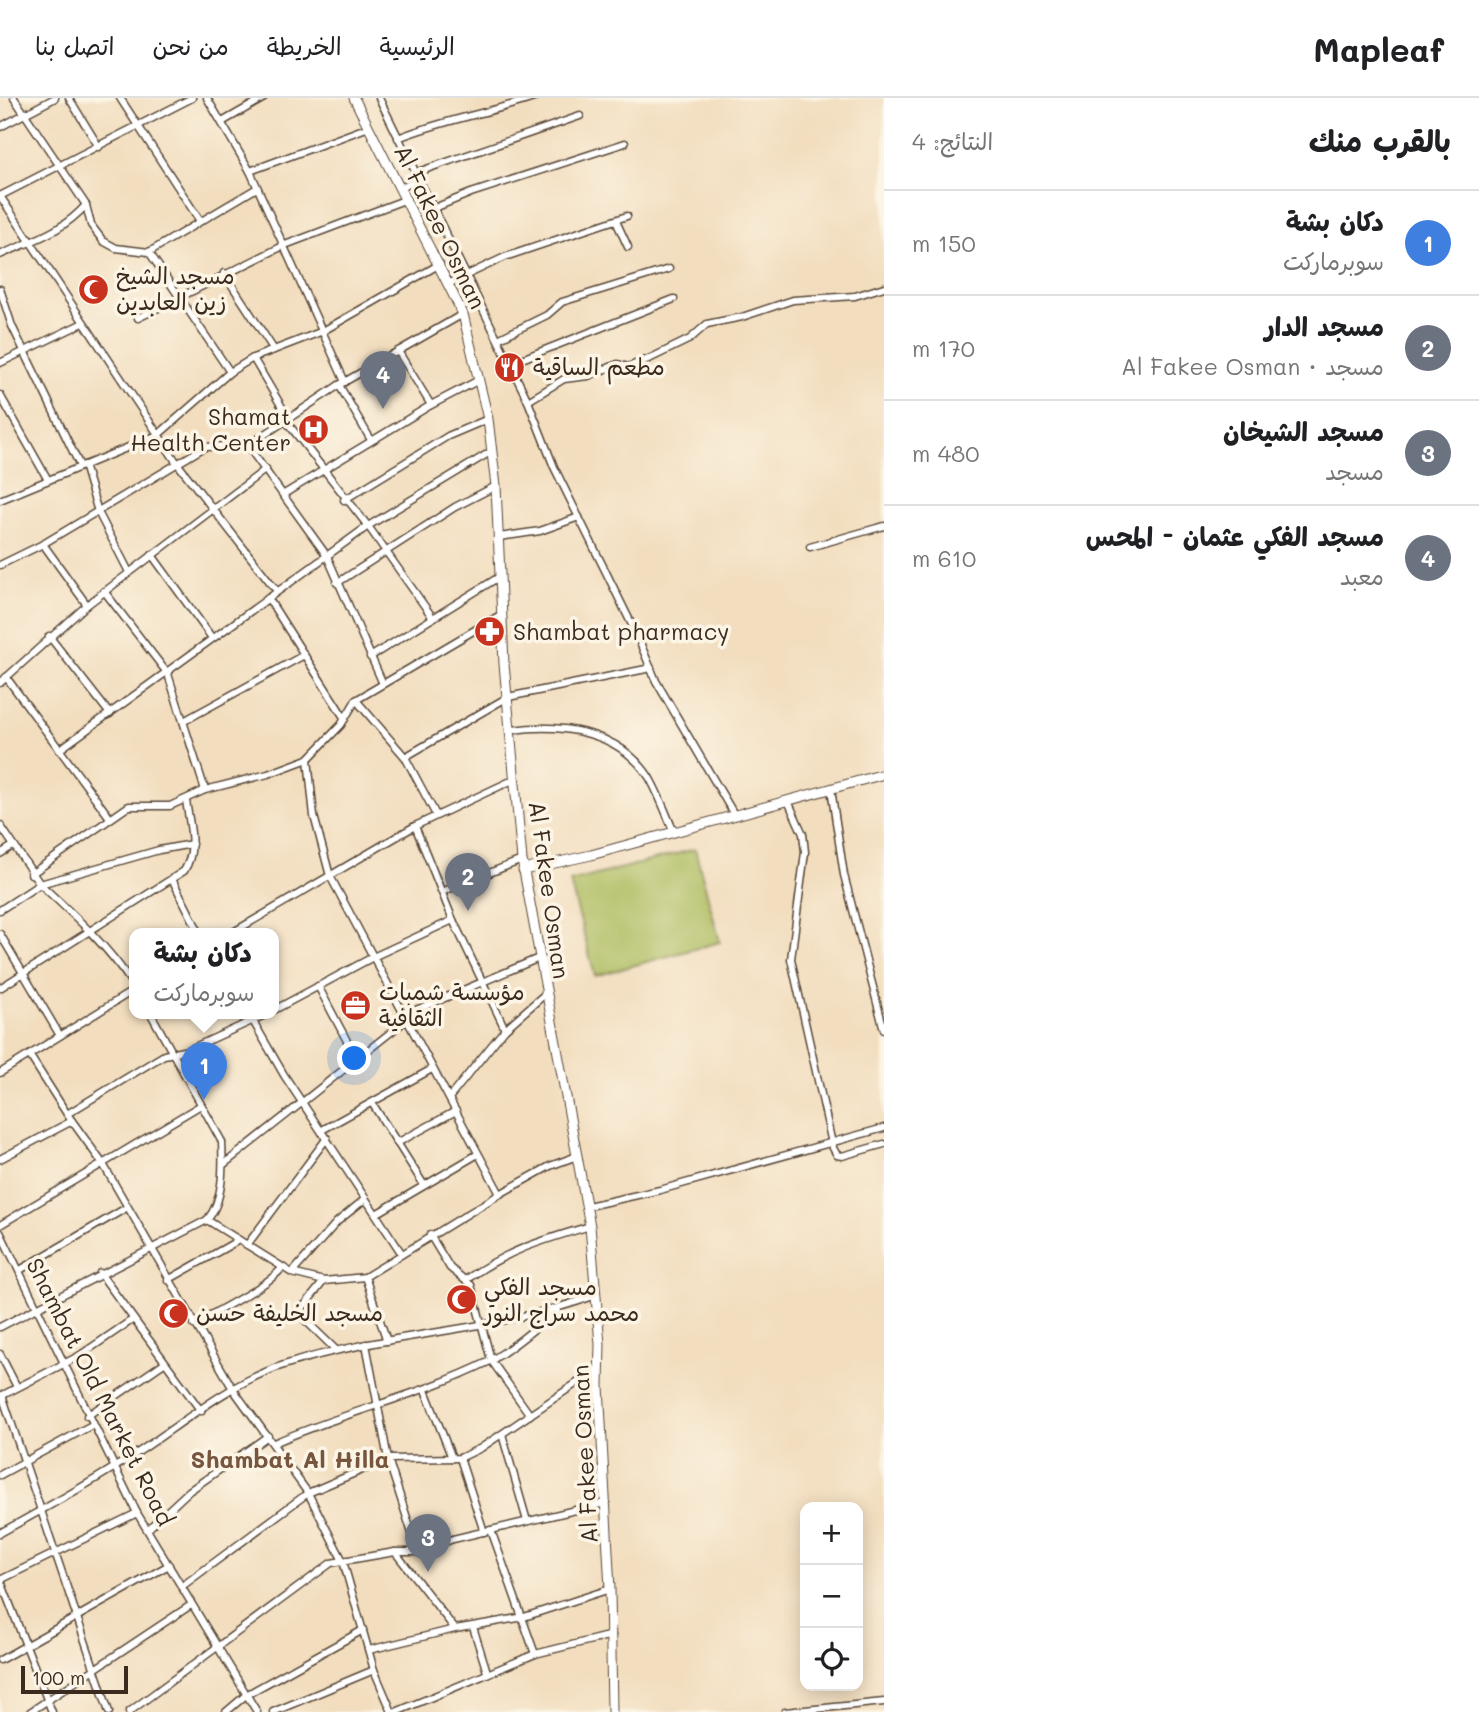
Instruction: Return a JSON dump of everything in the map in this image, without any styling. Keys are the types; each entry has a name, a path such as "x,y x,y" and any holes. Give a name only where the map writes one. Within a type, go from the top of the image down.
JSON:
{"street":[{"path":"14,98 86,205 91,225 103,241 116,248 149,251 257,188"},
{"path":"0,127 55,98"},
{"path":"69,98 99,147"},
{"path":"120,98 200,221"},
{"path":"192,98 0,196 177,463 277,591"},
{"path":"207,98 250,171 323,331 342,384 371,440"},
{"path":"222,122 264,98"},
{"name":"Al Fakee Osman","path":"354,98 450,283 463,314 488,419 496,486 499,577 522,865 590,1226 596,1295 612,1635 611,1712"},
{"path":"379,98 528,401 664,698 735,816"},
{"path":"397,138 484,110 503,108 534,98"},
{"path":"401,187 416,177 580,116"},
{"path":"250,171 369,127"},
{"path":"432,209 471,193 625,143"},
{"path":"138,318 177,296 285,245 407,199"},
{"path":"0,255 50,236 69,224 86,205"},
{"path":"450,283 505,257 627,216"},
{"path":"616,221 628,247"},
{"path":"149,251 230,372"},
{"path":"0,500 158,435 230,372 254,358 323,331 440,264"},
{"path":"498,339 547,315 562,302 669,269"},
{"path":"224,273 274,350"},
{"path":"528,401 564,379 588,376 618,364 628,367 651,358 690,339 708,324 742,317 793,300 855,296 884,287"},
{"path":"0,289 25,352 82,465 98,512 129,572"},
{"path":"509,364 674,299"},
{"path":"0,565 43,544 213,444 247,445 342,384 463,314"},
{"path":"0,363 83,323"},
{"path":"398,351 430,405"},
{"path":"254,358 287,420 321,471 368,526 433,618"},
{"path":"284,495 430,405 480,380"},
{"path":"0,396 48,480"},
{"path":"344,499 448,436 488,419"},
{"path":"247,445 327,556 383,684"},
{"path":"59,750 168,674 212,638 368,526 492,451"},
{"path":"0,682 87,605 265,469"},
{"path":"337,583 455,507 496,486"},
{"path":"499,537 540,531 579,517"},
{"path":"810,547 884,526"},
{"path":"43,544 87,605"},
{"path":"152,555 212,638"},
{"path":"370,656 499,577"},
{"path":"104,592 168,674 205,790"},
{"path":"268,598 345,719"},
{"path":"31,874 110,818 135,804 157,808 186,800 205,790 268,774 307,759 345,719 356,700 502,614"},
{"path":"49,636 110,714"},
{"path":"184,721 304,655"},
{"path":"405,757 508,697 651,668"},
{"path":"6,677 110,818"},
{"path":"356,700 405,757 436,815"},
{"path":"512,730 541,726 576,731 619,746 651,780 674,832"},
{"path":"307,759 314,816 330,876 500,1194"},
{"path":"444,891 522,865 674,832 884,774"},
{"path":"240,928 415,826 515,779"},
{"path":"831,789 844,875 884,1030"},
{"path":"0,988 173,881 190,862 192,844 186,800"},
{"path":"788,801 803,834 805,852 791,960 832,1143 836,1155 842,1156 884,1144"},
{"path":"0,825 31,874 92,932 118,961 129,980"},
{"path":"415,826 444,891 453,920 505,1028"},
{"path":"0,910 40,884 159,850 192,844"},
{"path":"0,854 13,846"},
{"path":"173,881 197,928"},
{"path":"279,1007 373,957 453,920"},
{"path":"0,934 59,1034"},
{"path":"223,1165 404,1018 482,980 539,958"},
{"path":"318,986 356,1058"},
{"path":"0,1073 129,991"},
{"path":"449,1098 505,1028 545,994"},
{"path":"0,1328 100,1273 207,1220 216,1209 223,1165 222,1142 153,1019"},
{"path":"252,1019 402,1254"},
{"path":"66,1114 164,1055 174,1056 258,1019"},
{"path":"30,1056 66,1114 103,1164 149,1248 233,1389 308,1493 343,1561 374,1670 394,1712 535,1654 612,1635"},
{"path":"322,1130 432,1069"},
{"path":"372,1103 424,1185"},
{"path":"0,1225 201,1105"},
{"path":"397,1143 456,1111"},
{"path":"0,1159 72,1121"},
{"path":"588,1206 660,1190 884,1128"},
{"path":"247,1245 327,1138"},
{"path":"376,1214 478,1154"},
{"path":"207,1220 292,1273 324,1281 365,1277 500,1194 577,1156"},
{"path":"292,1273 337,1222 365,1199"},
{"path":"20,1270 126,1208"},
{"path":"467,1279 498,1257 523,1246 590,1226"},
{"name":"Shambat Old Market Road","path":"0,1231 65,1363 87,1416 137,1513 257,1712"},
{"path":"430,1235 450,1268 467,1279 474,1291 491,1360 530,1415"},
{"path":"168,1280 239,1240"},
{"path":"194,1325 245,1293 272,1281 282,1268"},
{"path":"100,1273 163,1363 201,1411"},
{"path":"365,1277 387,1341"},
{"path":"324,1281 300,1311 305,1320 336,1350"},
{"path":"0,1534 114,1468 233,1389 285,1364 366,1344 558,1310 596,1295"},
{"path":"274,1443 325,1421 425,1390 491,1360 558,1310"},
{"path":"109,1712 27,1462 1,1396 65,1363 132,1320"},
{"path":"366,1344 388,1459 418,1552"},
{"path":"0,1354 18,1387"},
{"path":"87,1416 163,1363"},
{"path":"181,1587 308,1493 388,1459 460,1458 502,1434 599,1368"},
{"path":"425,1390 452,1458"},
{"path":"0,1475 92,1425"},
{"path":"502,1434 527,1521"},
{"path":"148,1529 189,1491 268,1436"},
{"path":"460,1458 487,1531 524,1617 535,1654"},
{"path":"129,1712 293,1588 331,1563 395,1552 418,1552 487,1531 605,1503"},
{"path":"52,1712 0,1579 137,1513"},
{"path":"395,1552 455,1629"},
{"path":"0,1660 169,1566"},
{"path":"369,1650 455,1629 524,1617 610,1589"},
{"path":"30,1712 191,1605"},
{"path":"473,1627 487,1672"},
{"path":"226,1712 246,1695 363,1630"},
{"path":"273,1712 374,1670"},
{"path":"785,1712 884,1702"}],"green space":[{"path":"695,849 720,942 595,976 570,882"}],"place":[{"name":"مسجد الشيخ زين العابدين","path":"93,289"},
{"name":"مطعم الساقية","path":"510,367"},
{"name":"مسجد الفكي عثمان - المحس","path":"383,409"},
{"name":"Shamat Health Center","path":"314,430"},
{"name":"Shambat pharmacy","path":"490,632"},
{"name":"مسجد الدار","path":"468,911"},
{"name":"مؤسسة شمبات الثقافية","path":"356,1005"},
{"name":"دكان بشة","path":"204,1100"},
{"name":"مسجد الفكي محمد سراج النور","path":"461,1300"},
{"name":"مسجد الخليفة حسن","path":"173,1313"},
{"name":"مسجد الشيخان","path":"428,1572"}],"district":[{"name":"Shambat Al Hilla","path":"290,1460"}]}
